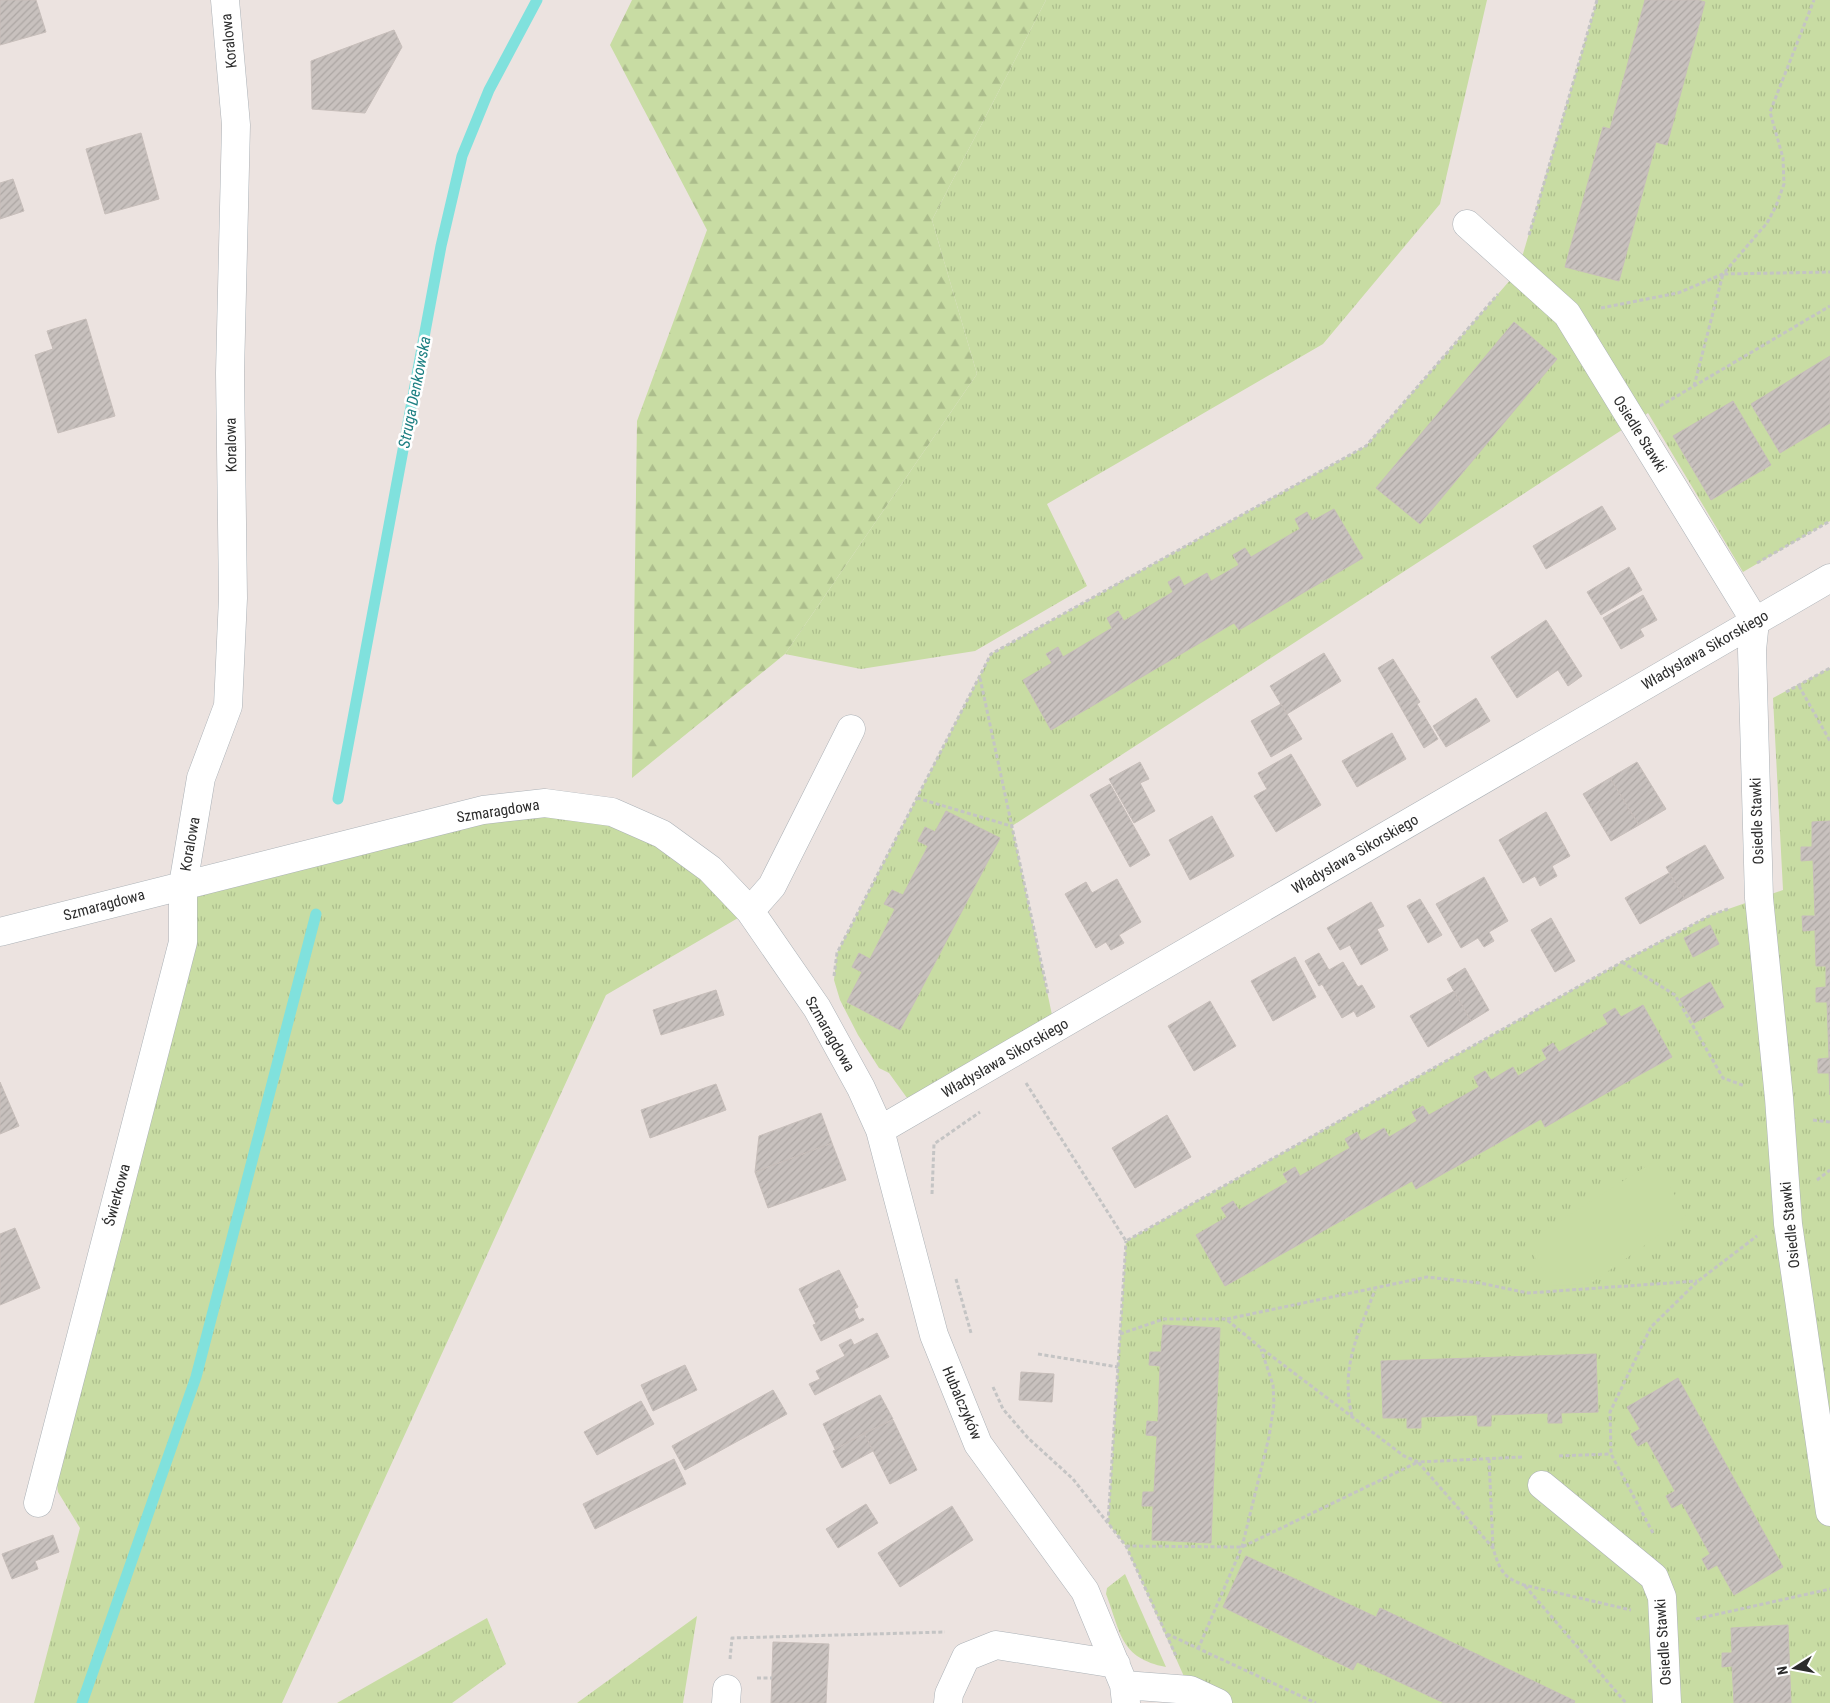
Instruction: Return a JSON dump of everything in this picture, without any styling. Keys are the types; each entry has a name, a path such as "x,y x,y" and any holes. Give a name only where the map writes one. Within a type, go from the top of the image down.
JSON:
{"street":[{"name":"Koralowa","path":"183,885 201,778 228,706 229,696 233,598 230,373 236,125 225,0"},
{"name":"Osiedle Stawki","path":"1466,224 1567,314 1755,622 1752,650 1759,898 1779,1098 1788,1224 1830,1512"},
{"name":"Władysława Sikorskiego","path":"880,1130 1830,578"},
{"path":"750,911 772,886 851,729"},
{"name":"Szmaragdowa","path":"0,932 483,810 545,803 612,812 662,834 710,869 750,911 817,1008 880,1130"},
{"name":"Świerkowa","path":"38,1503 183,942 183,885"},
{"name":"Hubalczyków","path":"880,1130 934,1335 978,1444 1085,1590 1122,1684"},
{"name":"Osiedle Stawki","path":"1542,1486 1654,1577 1662,1597 1667,1703"},
{"path":"948,1703 949,1694 966,1657 996,1646 1122,1684 1190,1690 1218,1703"}],"path":[{"path":"834,980 837,953 991,654 1366,446 1518,270 1597,0"},
{"path":"1694,386 1722,274 1767,223 1784,184 1783,158 1770,112 1814,0"},
{"path":"1593,309 1678,293 1722,274 1830,272"},
{"path":"1656,408 1830,306"},
{"path":"1781,694 1830,668"},
{"path":"979,677 1055,1029"},
{"path":"1799,686 1830,741"},
{"path":"917,798 1012,826"},
{"path":"1126,1241 1622,962 1711,915 1759,898"},
{"path":"1622,962 1675,995 1723,1078"},
{"path":"1021,1074 1126,1241 1108,1523"},
{"path":"932,1200 934,1144 980,1112"},
{"path":"1815,1181 1830,1170"},
{"path":"1656,1538 1611,1454 1610,1412 1650,1327 1698,1281 1773,1224 1788,1224"},
{"path":"954,1272 973,1341"},
{"path":"1120,1334 1164,1319 1226,1319 1427,1278 1480,1283 1528,1293 1698,1281"},
{"path":"1352,1417 1348,1399 1348,1362 1374,1290"},
{"path":"1226,1319 1261,1348 1404,1456 1418,1462 1493,1548"},
{"path":"1198,1649 1242,1547 1269,1437 1274,1404 1269,1368 1261,1348"},
{"path":"1038,1354 1118,1367"},
{"path":"991,1384 1003,1409 1028,1438 1073,1479 1126,1546 1167,1634 1190,1690"},
{"path":"1550,1456 1611,1454"},
{"path":"1126,1546 1242,1547 1418,1462 1528,1457"},
{"path":"1489,1459 1493,1548 1498,1563 1508,1579 1524,1585 1683,1621 1830,1589"},
{"path":"1524,1585 1626,1703"},
{"path":"727,1696 732,1638 948,1632"},
{"path":"1167,1634 1316,1703"}],"green space":[{"path":"632,0 1046,0 932,220 977,374 785,654 632,778 637,421 707,230 610,45"},
{"path":"1046,0 1487,0 1440,204 1323,344 1047,504 1087,586 975,651 861,669 785,654 977,374 932,220"},
{"path":"1597,0 1830,0 1830,521 1743,572 1648,413 1012,826 1055,1029 915,1109 889,1073 879,1068 858,1035 840,1000 834,980 837,953 991,654 1366,446 1518,271"},
{"path":"1830,668 1830,1703 1218,1703 1190,1690 1126,1546 1108,1523 1126,1241 1622,962 1711,915 1783,890 1773,698"},
{"path":"483,810 612,812 750,911 606,995 282,1703 34,1703 80,1528 58,1492 52,1448 183,885"},
{"path":"1656,1160 1686,1216 1590,1284 1554,1286 1525,1243"},
{"path":"1125,1574 1166,1667 1139,1657 1124,1642 1119,1632 1106,1594 1107,1588"},
{"path":"697,1616 683,1703 577,1703"},
{"path":"487,1618 506,1664 452,1703 337,1703"}],"building":[{"path":"0,0 36,0 46,32 0,45"},
{"path":"1645,0 1698,0 1705,2 1667,145 1656,142 1619,281 1565,267 1603,127 1610,129"},
{"path":"394,30 402,47 365,113 312,109 311,61"},
{"path":"141,133 159,199 105,214 86,149"},
{"path":"13,179 24,211 0,219 0,183"},
{"path":"86,319 115,416 58,433 35,355 53,349 47,331"},
{"path":"1514,322 1557,359 1420,524 1376,488"},
{"path":"1830,356 1830,423 1780,453 1751,404"},
{"path":"1733,401 1771,465 1711,500 1673,436"},
{"path":"1602,506 1616,529 1546,569 1533,546"},
{"path":"1334,509 1363,558 1239,630 1234,623 1051,730 1023,680 1052,663 1046,654 1058,647 1063,657 1112,628 1107,618 1118,611 1124,621 1173,592 1168,582 1179,576 1184,586 1207,573 1211,581 1239,565 1233,555 1245,548 1251,557 1300,529 1295,519 1307,512 1312,521"},
{"path":"1629,567 1642,590 1601,615 1587,592"},
{"path":"1643,595 1657,620 1640,629 1644,636 1621,649 1603,618"},
{"path":"1546,620 1582,676 1568,686 1558,670 1517,698 1491,657"},
{"path":"1324,653 1341,681 1287,714 1270,686"},
{"path":"1393,659 1420,702 1417,704 1438,739 1424,748 1378,668"},
{"path":"1476,698 1490,721 1446,747 1433,726"},
{"path":"1281,704 1302,739 1271,757 1251,721"},
{"path":"1392,733 1406,759 1357,787 1342,761"},
{"path":"1291,754 1321,805 1276,832 1254,796 1267,789 1258,773"},
{"path":"1140,762 1149,779 1140,783 1155,811 1134,823 1109,779"},
{"path":"1637,762 1666,809 1639,825 1610,778"},
{"path":"1610,778 1639,825 1611,841 1583,794"},
{"path":"1110,784 1150,855 1130,867 1090,795"},
{"path":"946,811 1000,838 900,1030 847,1002 862,972 852,967 859,953 870,959 895,909 884,904 892,890 903,895 928,846 918,841 925,827 935,832"},
{"path":"1546,812 1570,856 1552,866 1557,876 1540,886 1535,876 1523,883 1499,840"},
{"path":"1212,816 1234,856 1190,880 1169,840"},
{"path":"1830,821 1830,1095 1829,1073 1818,1073 1818,1059 1829,1058 1827,1002 1816,1002 1816,988 1826,987 1826,966 1816,966 1815,930 1803,931 1802,916 1815,916 1813,860 1801,861 1801,847 1812,847 1812,822"},
{"path":"1705,845 1724,878 1685,899 1666,867"},
{"path":"1669,873 1685,899 1640,924 1625,898"},
{"path":"1484,877 1508,921 1489,932 1494,941 1484,947 1478,938 1461,948 1436,904"},
{"path":"1117,879 1141,922 1119,935 1124,943 1111,950 1106,942 1096,948 1065,894 1086,882 1092,893"},
{"path":"1420,899 1442,935 1428,943 1407,906"},
{"path":"1371,902 1384,926 1377,929 1388,950 1361,965 1350,945 1340,950 1327,928"},
{"path":"1551,918 1575,961 1555,972 1531,930"},
{"path":"1710,925 1719,944 1693,957 1684,938"},
{"path":"1319,953 1329,970 1343,962 1358,987 1362,985 1375,1007 1357,1017 1354,1011 1342,1018 1322,984 1319,986 1305,961"},
{"path":"1295,957 1316,997 1273,1021 1251,981"},
{"path":"1465,968 1489,1010 1471,1021 1447,979"},
{"path":"1710,982 1724,1007 1694,1023 1680,999"},
{"path":"716,990 724,1015 661,1035 653,1010"},
{"path":"1454,991 1471,1021 1428,1047 1410,1016"},
{"path":"1210,1001 1236,1046 1194,1071 1168,1026"},
{"path":"1643,1005 1672,1057 1545,1127 1541,1119 1416,1189 1412,1181 1225,1286 1196,1235 1227,1217 1221,1208 1233,1201 1239,1210 1288,1182 1283,1174 1295,1167 1300,1176 1350,1148 1345,1139 1357,1132 1361,1141 1384,1128 1389,1137 1417,1121 1412,1112 1423,1106 1429,1115 1479,1087 1474,1077 1485,1071 1491,1080 1513,1067 1518,1076 1547,1059 1542,1050 1553,1043 1559,1052 1608,1024 1603,1015 1615,1008 1621,1017"},
{"path":"0,1082 19,1126 0,1134"},
{"path":"716,1084 726,1110 650,1138 641,1110"},
{"path":"821,1113 832,1143 755,1172 759,1136"},
{"path":"1167,1115 1191,1157 1135,1188 1112,1148"},
{"path":"832,1143 846,1180 768,1208 755,1172"},
{"path":"15,1228 40,1288 0,1305 0,1234"},
{"path":"839,1270 858,1307 854,1309 859,1320 863,1318 864,1320 821,1341 813,1325 816,1324 799,1289"},
{"path":"1163,1325 1220,1328 1211,1543 1152,1540 1153,1506 1142,1506 1143,1492 1154,1492 1157,1436 1146,1435 1147,1421 1158,1422 1160,1366 1149,1365 1150,1352 1161,1352"},
{"path":"877,1333 889,1357 815,1395 809,1384 820,1379 816,1371 845,1356 839,1345 851,1339 854,1345"},
{"path":"1596,1354 1598,1412 1561,1413 1562,1423 1548,1423 1548,1413 1491,1415 1491,1426 1478,1426 1477,1415 1421,1417 1421,1428 1407,1428 1407,1418 1383,1418 1381,1361"},
{"path":"685,1365 697,1390 653,1411 641,1385"},
{"path":"1021,1372 1054,1374 1052,1402 1019,1400"},
{"path":"1678,1378 1783,1567 1734,1595 1717,1565 1708,1570 1702,1559 1710,1554 1682,1503 1672,1508 1666,1496 1675,1491 1647,1441 1638,1446 1631,1434 1640,1429 1627,1407"},
{"path":"773,1390 787,1414 685,1470 672,1446"},
{"path":"880,1395 893,1419 835,1449 823,1424"},
{"path":"641,1401 654,1424 597,1455 584,1432"},
{"path":"893,1420 917,1470 890,1484 864,1433"},
{"path":"864,1433 873,1451 842,1468 833,1451"},
{"path":"674,1459 686,1484 595,1529 583,1504"},
{"path":"866,1504 878,1523 838,1548 826,1529"},
{"path":"952,1506 973,1540 900,1587 878,1553"},
{"path":"53,1535 59,1552 35,1561 38,1569 12,1579 2,1554"},
{"path":"1246,1556 1376,1617 1380,1608 1575,1701 1574,1703 1444,1703 1357,1662 1353,1670 1223,1607"},
{"path":"1788,1625 1791,1703 1734,1703 1732,1666 1722,1667 1722,1653 1732,1653 1731,1628"},
{"path":"773,1642 829,1644 826,1703 771,1703"}],"waterway":[{"name":"Struga Denkowska","path":"338,799 441,246 462,156 489,90 537,0"},
{"path":"82,1703 196,1377 316,914"}]}
